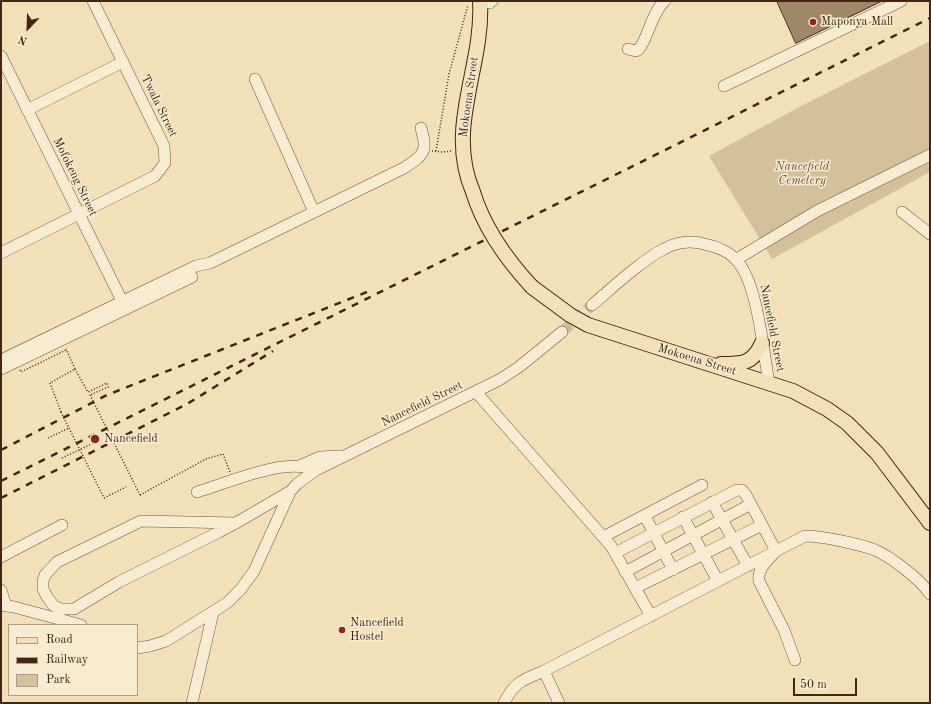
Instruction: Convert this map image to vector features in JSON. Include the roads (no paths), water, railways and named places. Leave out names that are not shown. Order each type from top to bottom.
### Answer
[{"type":"main road","name":"Mokoena Street","points":[[484,2],[464,120],[462,142],[473,192],[481,213],[501,250],[515,269],[532,287],[570,315],[588,325],[770,383],[808,398],[847,423],[877,453],[930,523]]},
{"type":"main road","points":[[707,363],[728,364],[747,362],[754,358],[762,343]]},
{"type":"street","name":"Twala Street","points":[[78,213],[155,176],[165,163],[164,146],[93,1]]},
{"type":"street","points":[[628,49],[636,51],[641,47],[655,12],[665,1]]},
{"type":"street","points":[[724,86],[901,1]]},
{"type":"street","name":"Mofokeng Street","points":[[1,56],[124,305]]},
{"type":"street","points":[[28,110],[123,62]]},
{"type":"street","points":[[256,79],[314,212]]},
{"type":"street","points":[[1,369],[62,340],[196,266],[210,263],[404,168],[420,156],[425,146],[421,128]]},
{"type":"street","points":[[736,259],[817,211],[930,155]]},
{"type":"street","points":[[902,212],[930,234]]},
{"type":"street","points":[[1,253],[78,213]]},
{"type":"street","name":"Nancefield Street","points":[[592,305],[655,254],[675,244],[700,242],[725,252],[736,259],[749,280],[770,383]]},
{"type":"street","points":[[1,360],[124,305]]},
{"type":"street","name":"Nancefield Street","points":[[290,492],[297,484],[316,470],[476,392],[519,367],[562,332]]},
{"type":"street","points":[[476,392],[603,537],[615,553],[651,616]]},
{"type":"street","points":[[197,492],[258,473],[299,466],[320,458],[345,456]]},
{"type":"street","points":[[299,466],[316,470]]},
{"type":"street","points":[[603,537],[702,485]]},
{"type":"street","points":[[615,553],[739,489],[746,495],[776,551]]},
{"type":"street","points":[[236,523],[142,521],[57,562],[45,575],[43,588],[47,597],[54,606],[61,609],[74,609],[119,582],[236,523],[290,492]]},
{"type":"street","points":[[138,648],[166,641],[227,604],[241,589],[254,571],[290,492]]},
{"type":"street","points":[[712,502],[748,566]]},
{"type":"street","points":[[625,572],[751,504]]},
{"type":"street","points":[[645,516],[674,570]]},
{"type":"street","points":[[683,517],[692,536],[718,581]]},
{"type":"street","points":[[635,588],[674,570],[762,524]]},
{"type":"street","points":[[1,557],[62,525]]},
{"type":"street","points":[[504,703],[515,684],[544,671],[805,536],[818,536],[873,550],[885,555],[916,579],[930,594]]},
{"type":"street","points":[[776,551],[762,567],[758,577],[784,630],[795,660]]},
{"type":"street","points":[[1,590],[4,606],[77,624]]},
{"type":"street","points":[[192,703],[213,613]]},
{"type":"street","points":[[544,671],[559,703]]},
{"type":"tunnel","points":[[562,332],[592,305]]},
{"type":"railway","points":[[1,481],[930,18]]},
{"type":"railway","points":[[1,450],[107,395],[372,290]]},
{"type":"railway","points":[[1,498],[187,404],[273,351]]},
{"type":"place","name":"Maponya Mall","points":[[813,22]]},
{"type":"place","name":"Nancefield","points":[[95,439]]},
{"type":"place","name":"Nancefield Hostel","points":[[342,630]]},
{"type":"park label","name":"Nancefield Cemetery","points":[[802,174]]}]
